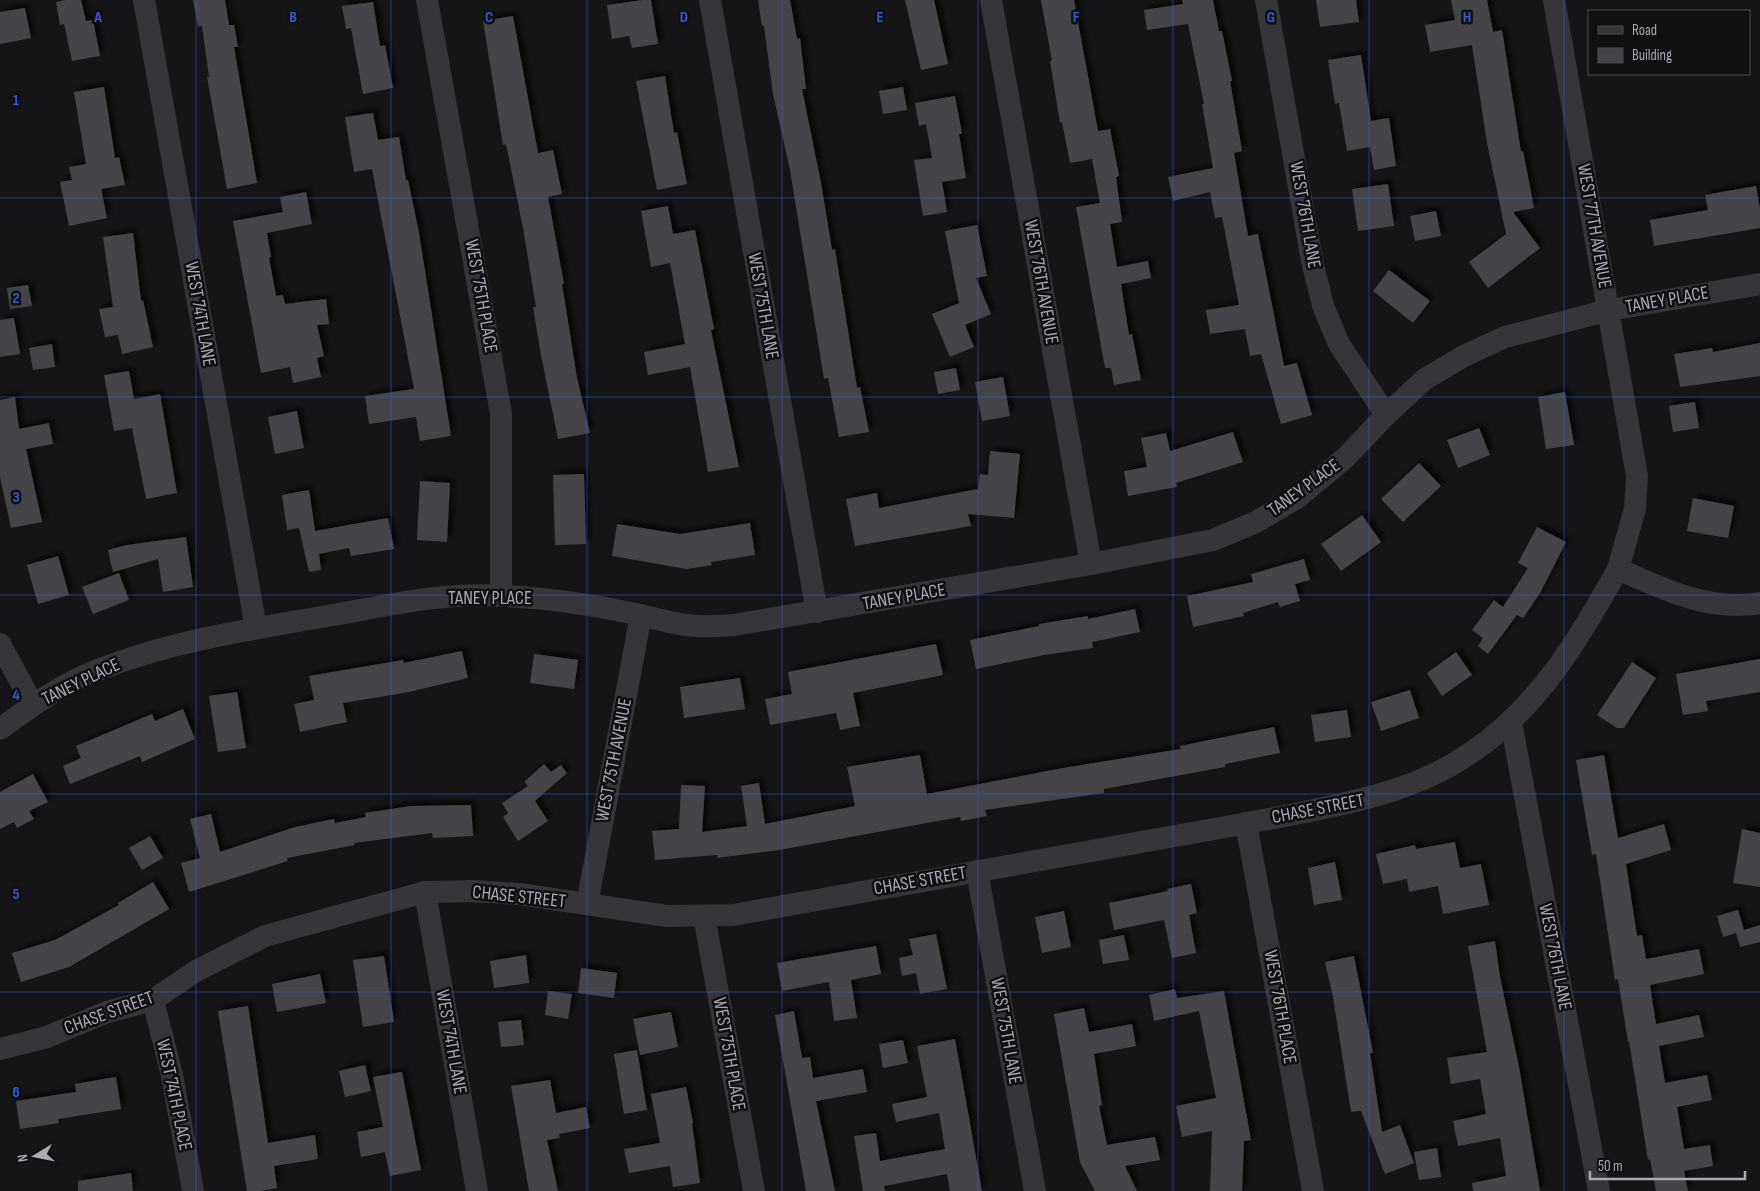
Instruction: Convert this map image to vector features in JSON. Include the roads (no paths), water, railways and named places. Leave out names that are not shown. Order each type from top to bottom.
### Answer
[{"type":"street","name":"WEST 74TH LANE","points":[[144,0],[256,628]]},
{"type":"street","name":"WEST 75TH PLACE","points":[[427,0],[501,414],[501,596]]},
{"type":"street","name":"WEST 75TH LANE","points":[[710,0],[817,612]]},
{"type":"street","name":"WEST 76TH AVENUE","points":[[991,0],[1091,564]]},
{"type":"street","name":"WEST 76TH LANE","points":[[1266,0],[1312,261],[1323,306],[1339,344],[1386,415]]},
{"type":"street","name":"WEST 77TH AVENUE","points":[[1554,0],[1637,476],[1636,509],[1618,569]]},
{"type":"street","name":"TANEY PLACE","points":[[0,729],[33,705],[96,670],[138,656],[184,643],[256,628],[419,600],[464,595],[548,599],[641,615],[669,623],[695,626],[734,625],[1091,564],[1213,540],[1256,522],[1297,498],[1345,458],[1386,415],[1426,379],[1464,356],[1505,337],[1609,310],[1760,284]]},
{"type":"street","points":[[1618,569],[1673,594],[1714,603],[1760,603]]},
{"type":"street","name":"CHASE STREET","points":[[0,1050],[47,1037],[107,1012],[153,1000],[196,971],[265,936],[425,892],[474,891],[519,894],[667,916],[733,915],[1246,824],[1375,797],[1422,780],[1468,755],[1511,722],[1556,672],[1586,627],[1618,569]]},
{"type":"street","name":"WEST 75TH AVENUE","points":[[587,904],[641,615]]},
{"type":"street","points":[[0,644],[33,705]]},
{"type":"street","name":"WEST 76TH LANE","points":[[1511,722],[1599,1191]]},
{"type":"street","name":"WEST 76TH PLACE","points":[[1246,824],[1313,1191]]},
{"type":"street","name":"WEST 75TH LANE","points":[[977,871],[1035,1191]]},
{"type":"street","name":"WEST 74TH LANE","points":[[425,892],[477,1191]]},
{"type":"street","name":"WEST 75TH PLACE","points":[[704,916],[754,1191]]},
{"type":"street","name":"WEST 74TH PLACE","points":[[153,1000],[172,1075],[193,1191]]}]
